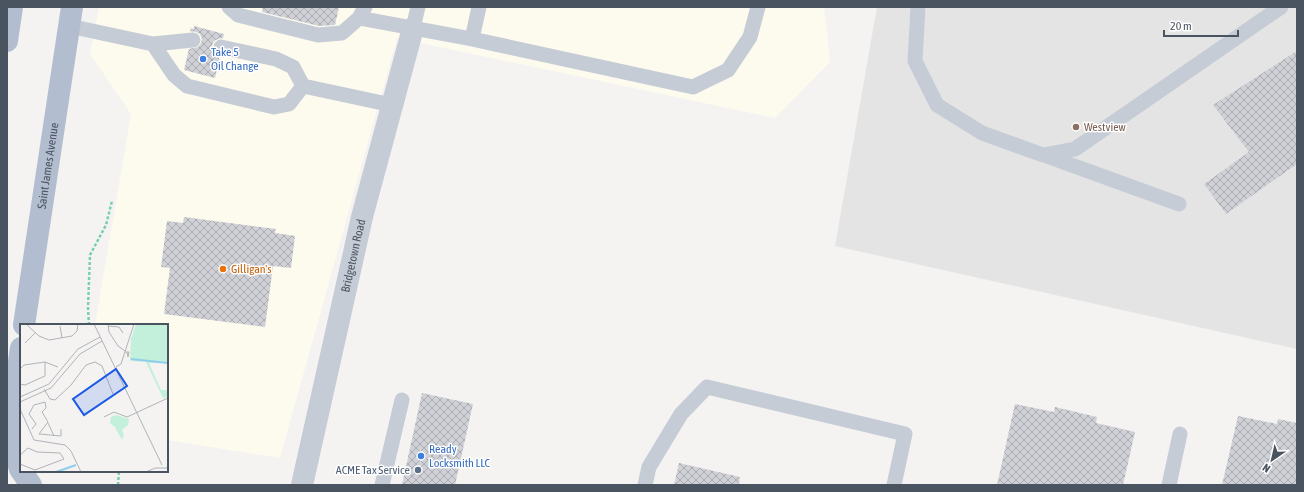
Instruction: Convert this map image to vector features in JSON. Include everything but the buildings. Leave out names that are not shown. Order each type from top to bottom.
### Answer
[{"type":"main road","points":[[7,41],[12,7]]},
{"type":"main road","name":"Saint James Avenue","points":[[24,324],[71,17]]},
{"type":"main road","points":[[20,355],[8,437],[20,469]]},
{"type":"main road","points":[[22,472],[31,485]]},
{"type":"street","name":"Bridgetown Road","points":[[302,485],[362,217],[413,28]]},
{"type":"lane","points":[[229,7],[238,15],[318,35],[342,33],[362,12],[413,28],[693,86],[728,70],[750,37],[758,7]]},
{"type":"lane","points":[[413,28],[418,7]]},
{"type":"lane","points":[[472,39],[479,7]]},
{"type":"lane","points":[[918,7],[915,61],[937,104],[982,133],[1179,204]]},
{"type":"lane","points":[[1043,155],[1075,149],[1281,7]]},
{"type":"lane","points":[[71,17],[153,44],[193,40]]},
{"type":"lane","points":[[153,44],[174,75],[188,86],[274,107],[289,104],[303,86]]},
{"type":"lane","points":[[221,47],[276,59],[293,67],[303,86]]},
{"type":"lane","points":[[303,86],[392,105]]},
{"type":"lane","points":[[645,485],[649,467],[680,414],[707,387],[905,434],[894,485]]},
{"type":"lane","points":[[382,485],[402,400]]},
{"type":"lane","points":[[1169,485],[1180,434]]},
{"type":"path","points":[[89,324],[90,255],[106,225],[112,201]]},
{"type":"path","points":[[118,485],[119,472]]},
{"type":"shaded area","points":[[99,7],[824,7],[830,62],[775,118],[397,38],[280,458],[168,440],[168,324],[95,324],[131,114],[90,54]]},
{"type":"shaded area","name":"Westview","points":[[877,7],[1297,7],[1297,349],[835,246]]},
{"type":"place","name":"Take 5 Oil Change","points":[[203,59]]},
{"type":"place","name":"Westview","points":[[1076,127]]},
{"type":"place","name":"Gilligan's","points":[[223,269]]},
{"type":"place","name":"Ready Locksmith LLC","points":[[421,456]]},
{"type":"place","name":"ACME Tax Service","points":[[418,470]]}]
